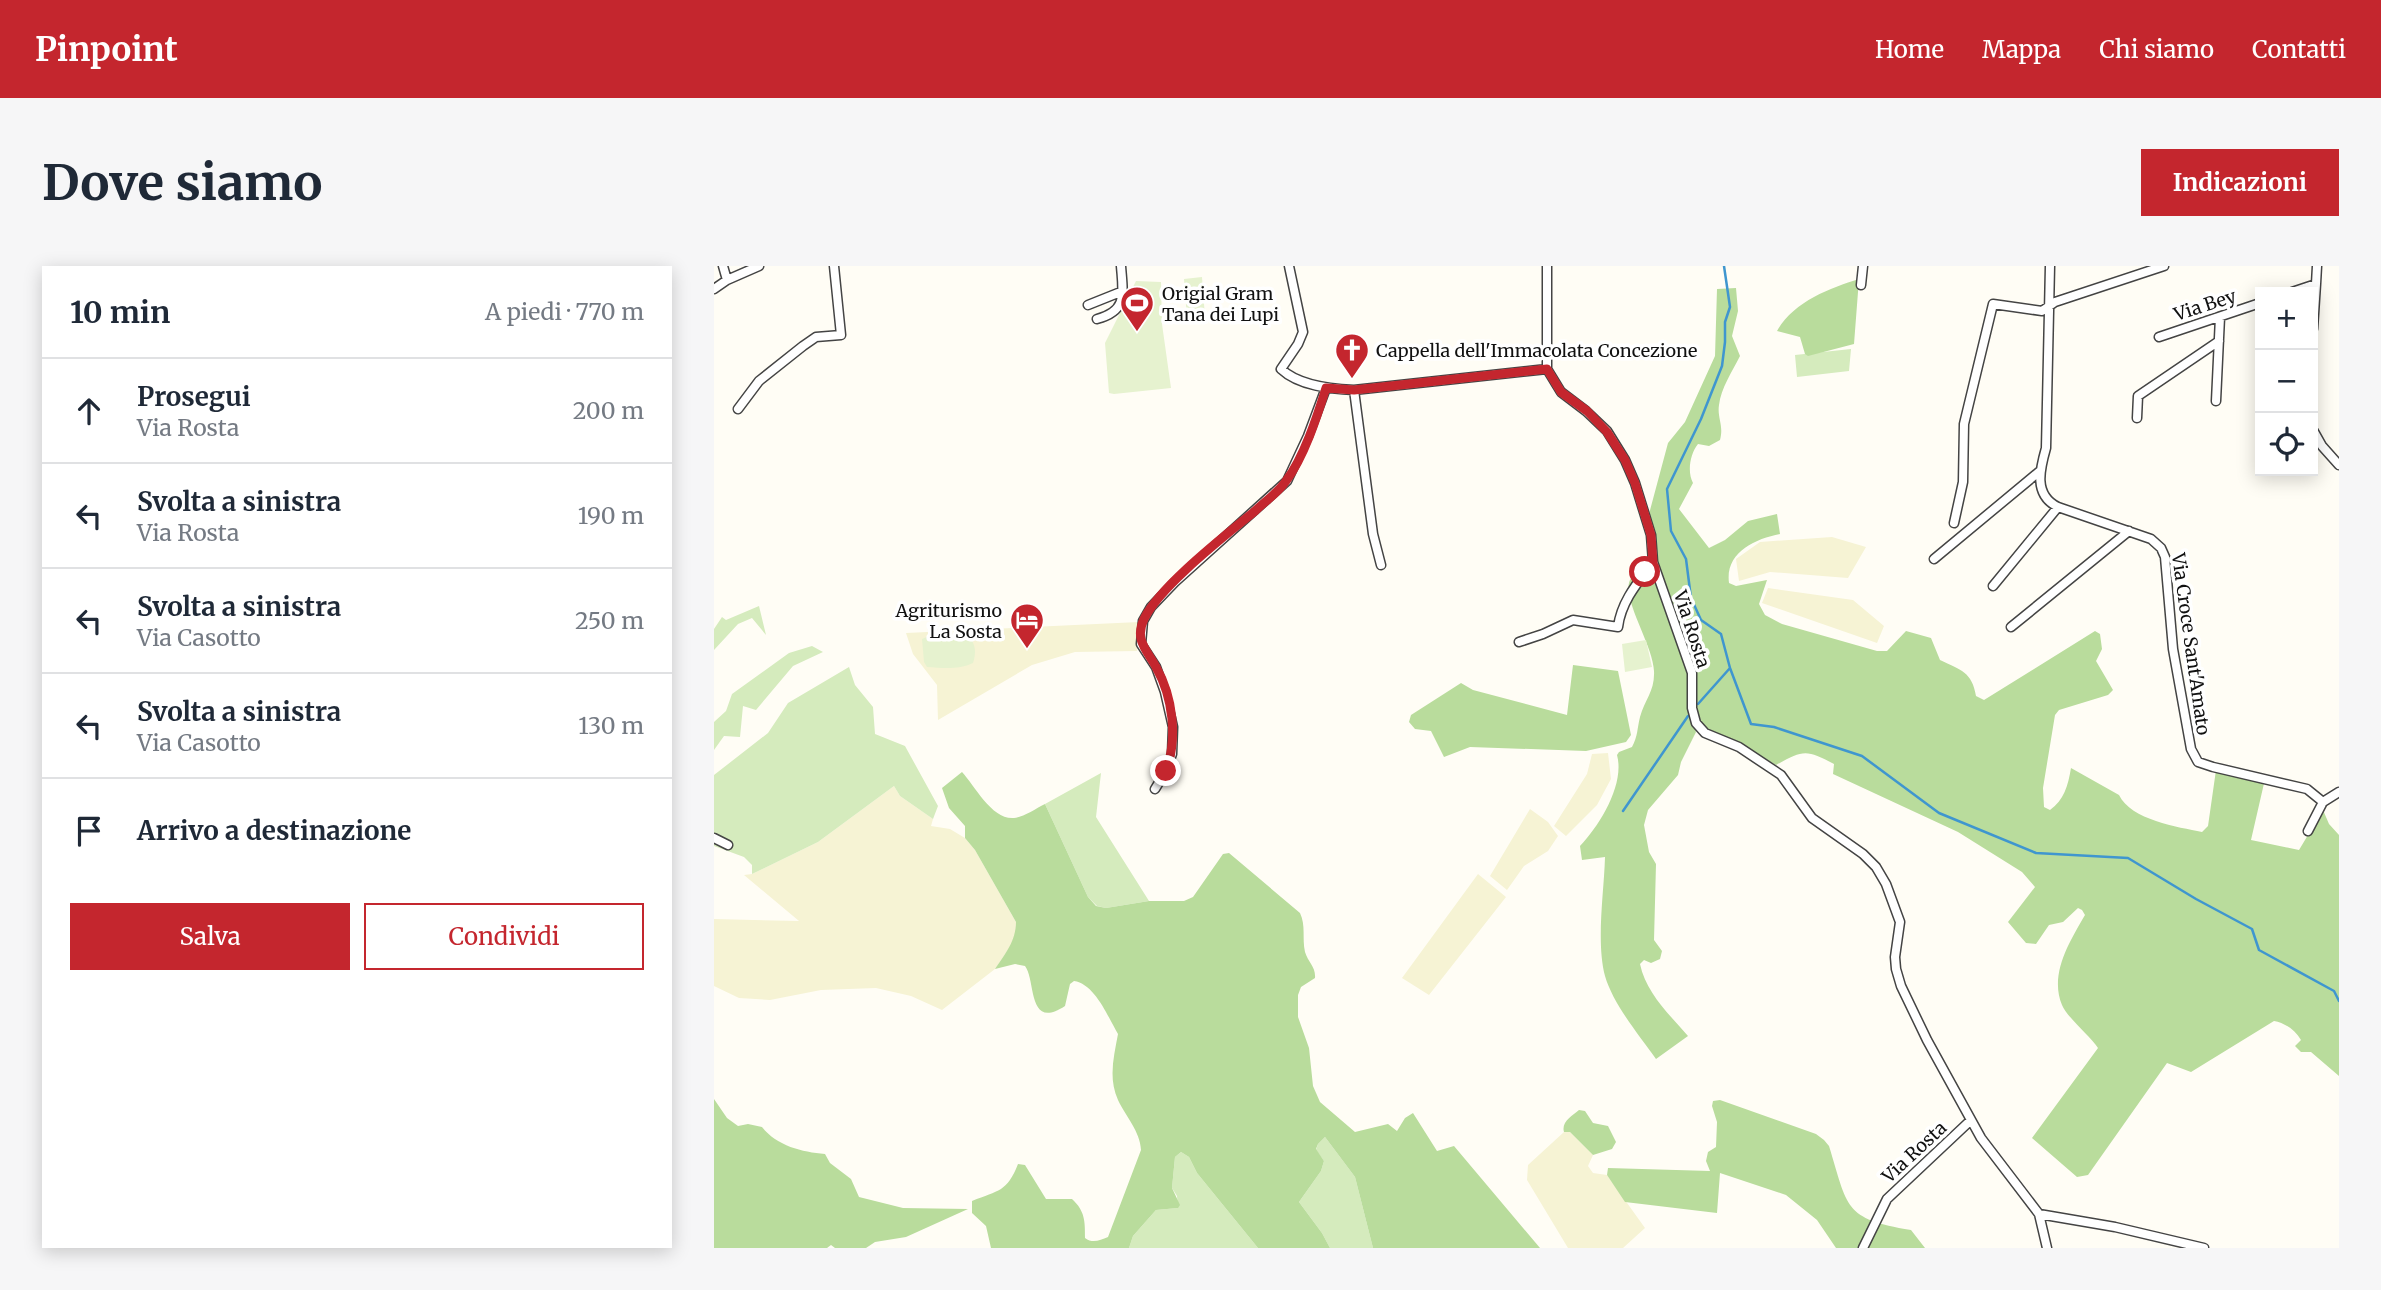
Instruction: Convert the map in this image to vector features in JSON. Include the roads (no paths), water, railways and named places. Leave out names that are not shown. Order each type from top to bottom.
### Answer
[{"type":"street","points":[[723,266],[727,280]]},
{"type":"street","points":[[714,289],[759,266]]},
{"type":"street","points":[[738,409],[760,381],[803,346],[816,337],[841,335],[834,266]]},
{"type":"street","points":[[1097,318],[1114,313],[1121,302],[1121,266]]},
{"type":"street","points":[[1289,266],[1303,332],[1281,369],[1297,379],[1326,388],[1354,390],[1547,369],[1547,266]]},
{"type":"street","points":[[1861,285],[1863,266]]},
{"type":"street","points":[[1993,586],[2058,507],[2052,504],[2042,491],[2040,471],[2046,448],[2050,266]]},
{"type":"street","points":[[1955,523],[1963,482],[1964,424],[1993,304],[2042,311],[2049,306],[2164,266]]},
{"type":"street","points":[[2316,287],[2318,266]]},
{"type":"street","points":[[2307,287],[2316,284]]},
{"type":"street","points":[[1088,304],[1122,291]]},
{"type":"street","name":"Via Bey","points":[[2159,337],[2255,305]]},
{"type":"street","points":[[2216,401],[2220,317]]},
{"type":"street","points":[[2137,418],[2138,396],[2219,341]]},
{"type":"street","name":"Via Rosta","points":[[1547,369],[1561,392],[1587,411],[1607,432],[1625,460],[1635,483],[1651,535],[1653,562],[1692,673],[1692,708],[1696,723],[1705,733],[1739,747],[1781,775],[1812,818],[1863,854],[1876,867],[1886,884],[1900,922],[1895,957],[1901,986],[1971,1120],[2039,1214],[2047,1248]]},
{"type":"street","points":[[1155,789],[1172,754],[1173,727],[1156,667],[1141,644],[1143,621],[1151,607],[1175,582],[1287,481],[1326,388]]},
{"type":"street","points":[[1354,390],[1373,534],[1381,565]]},
{"type":"street","points":[[2318,439],[2339,464]]},
{"type":"street","points":[[1934,559],[2040,471]]},
{"type":"street","name":"Via Croce Sant'Amato","points":[[2058,507],[2157,542],[2165,557],[2173,649],[2191,749],[2198,762],[2307,789],[2323,802]]},
{"type":"street","points":[[2011,627],[2129,531]]},
{"type":"street","points":[[1519,642],[1573,620],[1618,627],[1623,605],[1653,562]]},
{"type":"street","points":[[2308,831],[2323,802],[2339,792]]},
{"type":"street","points":[[714,838],[728,845]]},
{"type":"street","name":"Via Rosta","points":[[1863,1248],[1887,1199],[1971,1120]]},
{"type":"street","points":[[2039,1214],[2115,1227],[2204,1248]]},
{"type":"waterway","points":[[1698,704],[1730,668],[1721,634],[1701,620],[1691,598],[1686,559],[1671,531],[1667,489],[1701,419],[1722,366],[1725,322],[1730,307],[1724,266]]},
{"type":"waterway","points":[[1730,668],[1751,724],[1774,727],[1862,756],[1939,813],[2036,853],[2128,858],[2252,929],[2259,950],[2334,991],[2339,1001]]},
{"type":"waterway","points":[[1623,811],[1688,716]]},
{"type":"place","name":"Origial Gram Tana dei Lupi","points":[[1137,333]]},
{"type":"place","name":"Cappella dell'Immacolata Concezione","points":[[1352,380]]},
{"type":"place","name":"Agriturismo La Sosta","points":[[1027,650]]}]
